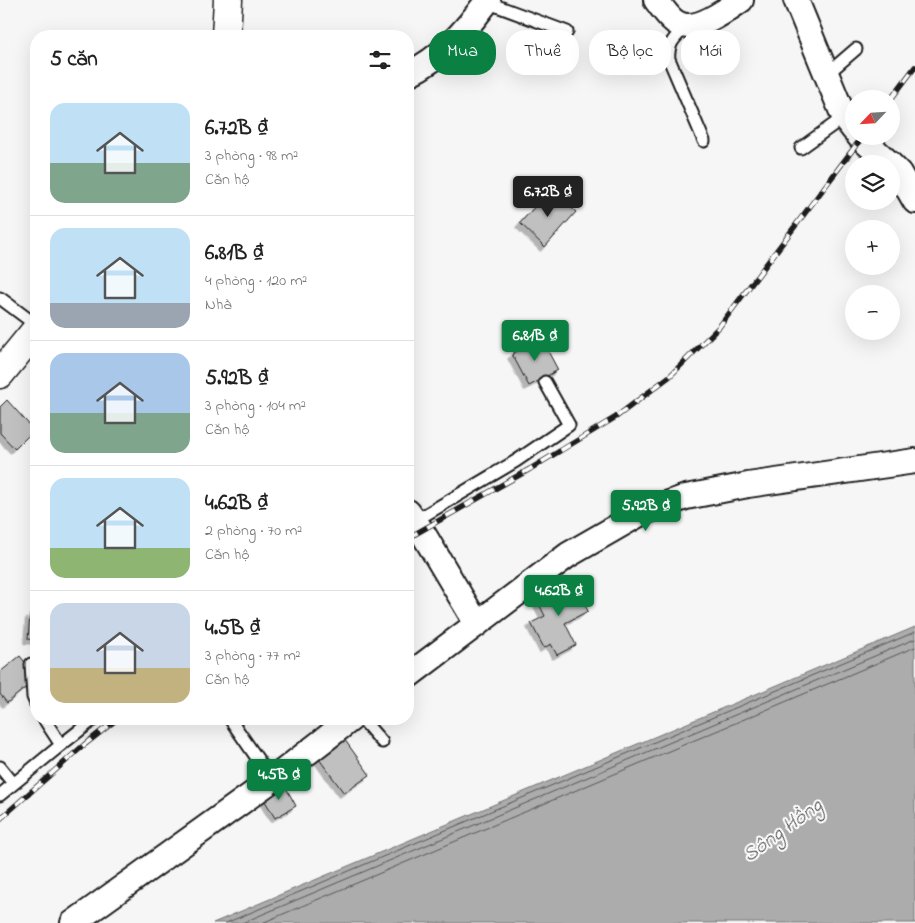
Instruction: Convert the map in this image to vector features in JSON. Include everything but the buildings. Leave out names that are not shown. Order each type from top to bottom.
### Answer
[{"type":"main road","points":[[226,30],[228,0]]},
{"type":"main road","points":[[0,374],[30,337]]},
{"type":"street","points":[[656,0],[677,23],[686,26],[694,26],[716,17],[741,0]]},
{"type":"street","points":[[796,0],[845,115]]},
{"type":"street","points":[[414,70],[448,48],[460,36],[487,1]]},
{"type":"street","points":[[869,145],[881,155]]},
{"type":"street","points":[[900,175],[914,198]]},
{"type":"street","points":[[414,671],[568,556],[641,513],[686,497],[748,485],[915,461]]},
{"type":"street","points":[[414,526],[477,624]]},
{"type":"street","points":[[73,923],[272,780],[343,725]]},
{"type":"lane","points":[[487,1],[561,30]]},
{"type":"lane","points":[[686,26],[672,42],[668,50],[669,59],[704,141]]},
{"type":"lane","points":[[826,74],[856,49]]},
{"type":"lane","points":[[801,148],[845,126]]},
{"type":"lane","points":[[0,298],[30,320]]},
{"type":"lane","points":[[414,518],[516,460],[569,425],[545,382]]},
{"type":"lane","points":[[48,725],[61,745]]},
{"type":"lane","points":[[0,795],[86,725]]},
{"type":"lane","points":[[234,725],[272,780]]},
{"type":"lane","points":[[367,725],[382,742]]},
{"type":"lane","points":[[0,767],[13,783]]},
{"type":"water","name":"Sông Hồng","points":[[915,627],[915,923],[213,923]]},
{"type":"railway","points":[[898,90],[915,67]]},
{"type":"railway","points":[[414,535],[530,469],[616,417],[670,376],[719,327],[856,145]]},
{"type":"railway","points":[[0,819],[109,725]]}]
